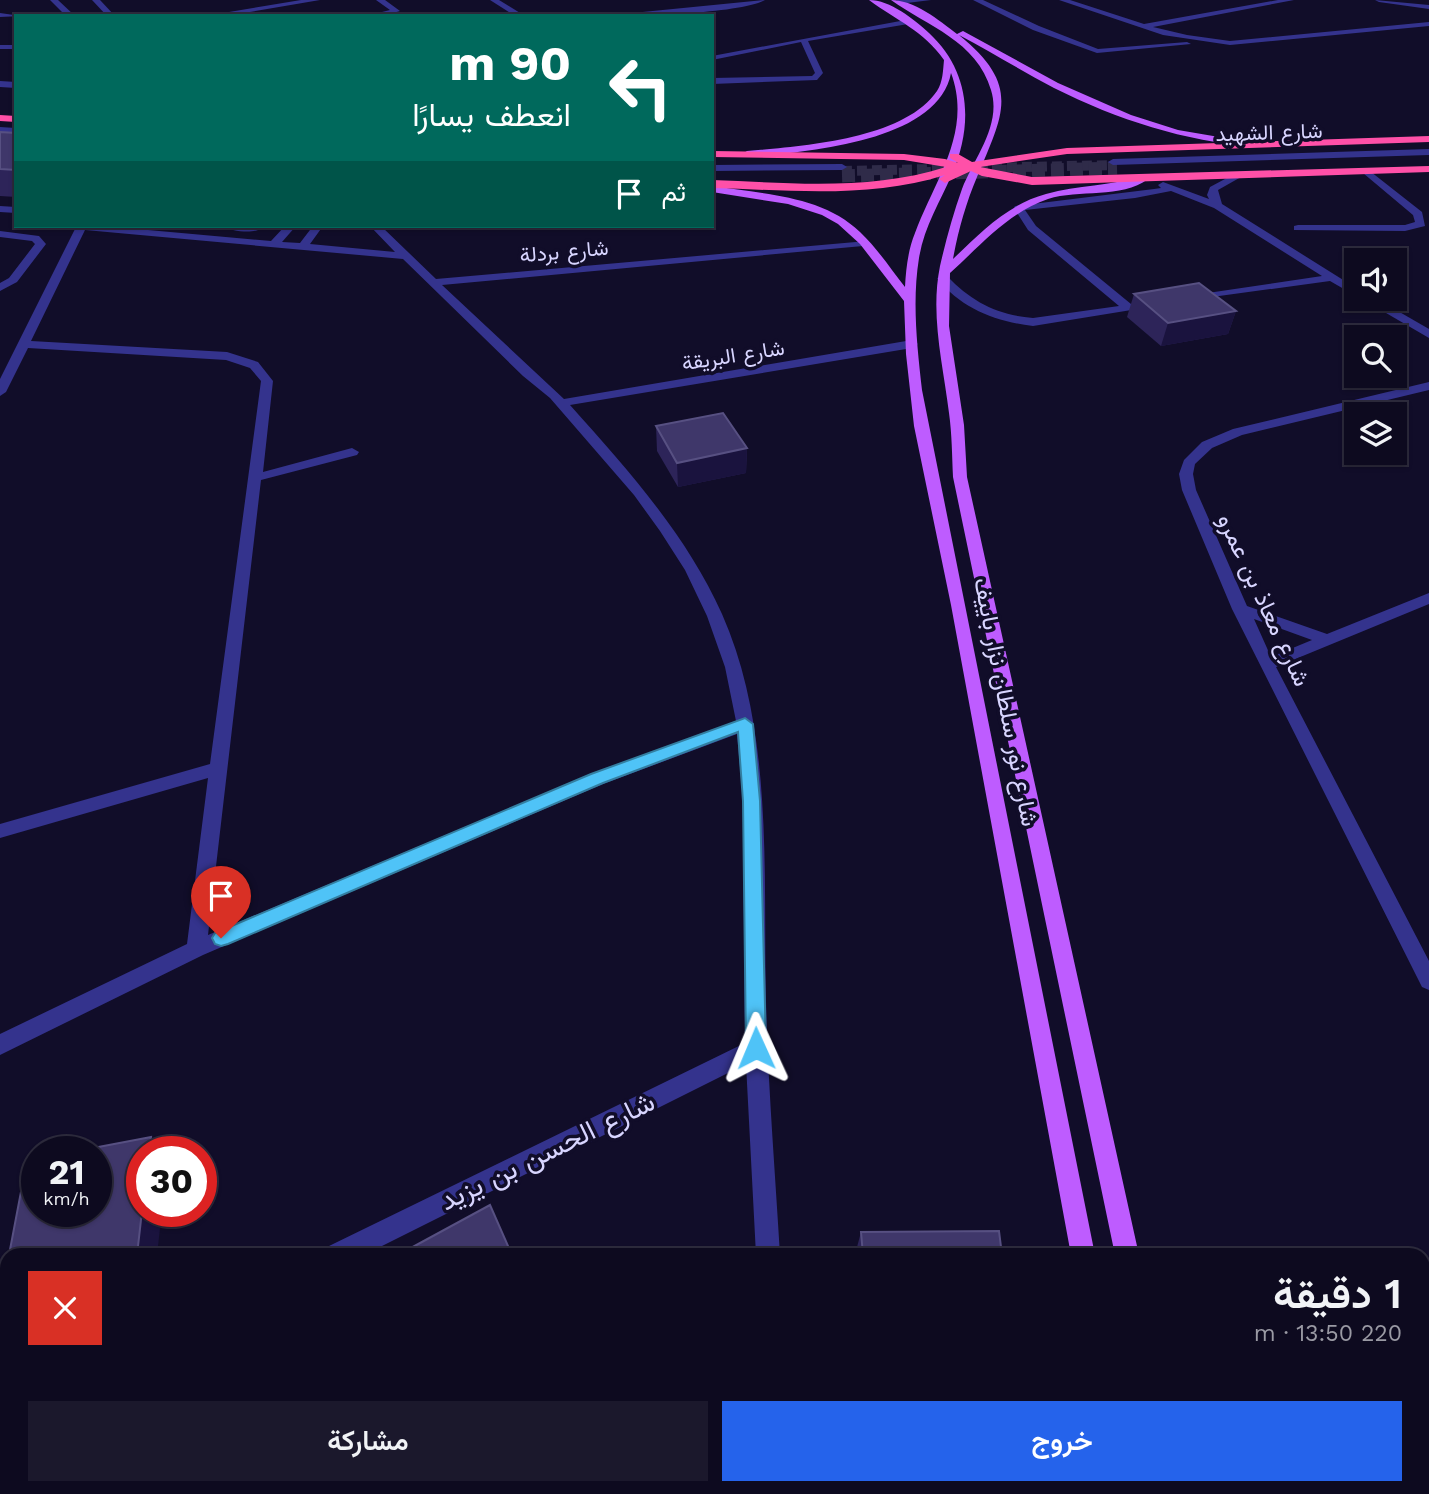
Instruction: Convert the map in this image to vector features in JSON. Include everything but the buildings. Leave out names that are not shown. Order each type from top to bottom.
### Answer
[{"type":"highway","points":[[714,186],[853,185],[898,181],[962,166],[1066,151],[1429,139]]},
{"type":"highway","name":"شارع الشهيد","points":[[1429,146],[1113,163],[1429,156]]},
{"type":"highway","points":[[714,154],[904,157],[962,166],[999,177],[1032,181],[1429,169]]},
{"type":"highway","points":[[962,166],[970,182]]},
{"type":"highway","points":[[714,169],[842,169]]},
{"type":"main road","points":[[873,0],[911,21],[928,34],[948,60],[960,84],[964,109],[962,166]]},
{"type":"main road","points":[[897,1],[1064,90],[1138,122],[1201,139],[1255,144]]},
{"type":"main road","points":[[941,24],[980,61],[994,84],[999,108],[997,121],[962,166]]},
{"type":"main road","points":[[737,154],[816,146],[857,138],[895,125],[932,103],[945,82],[948,60]]},
{"type":"main road","name":"شارع نور سلطان نزار باييف","points":[[962,166],[916,245],[911,302],[918,413],[965,639],[988,773],[1082,1248]]},
{"type":"main road","points":[[944,275],[1019,208],[1047,196],[1121,186],[1143,179]]},
{"type":"main road","name":"شارع نور سلطان نزار باييف","points":[[970,182],[944,275],[943,336],[956,413],[960,478],[1125,1248]]},
{"type":"main road","points":[[714,186],[809,208],[844,225],[863,243],[911,302]]},
{"type":"street","points":[[54,0],[69,14]]},
{"type":"street","points":[[96,0],[109,14]]},
{"type":"street","points":[[222,14],[316,0]]},
{"type":"street","points":[[380,0],[400,13]]},
{"type":"street","points":[[494,0],[518,14]]},
{"type":"street","points":[[629,14],[746,4],[761,0]]},
{"type":"street","points":[[897,1],[926,0]]},
{"type":"street","points":[[977,0],[1036,28],[1097,51],[1114,52],[1205,42]]},
{"type":"street","points":[[1063,0],[1179,38],[1205,42],[1230,43],[1429,24]]},
{"type":"street","points":[[1145,26],[1290,0]]},
{"type":"street","points":[[1378,0],[1429,8]]},
{"type":"street","points":[[281,5],[290,14]]},
{"type":"street","points":[[714,58],[911,21]]},
{"type":"street","points":[[714,82],[814,78],[818,73],[815,58],[803,39]]},
{"type":"street","points":[[1298,228],[1405,228],[1421,224],[1418,214],[1366,171]]},
{"type":"street","points":[[1218,206],[1212,195],[1213,188],[1238,175]]},
{"type":"street","points":[[1143,179],[1218,206],[1344,286]]},
{"type":"street","points":[[1129,308],[1032,228],[1019,208],[1151,193],[1173,188]]},
{"type":"street","points":[[0,392],[80,228]]},
{"type":"street","points":[[92,228],[408,256]]},
{"type":"street","points":[[244,241],[257,228]]},
{"type":"street","points":[[274,244],[289,228]]},
{"type":"street","points":[[303,247],[317,228]]},
{"type":"street","points":[[377,228],[561,403],[639,492],[693,570],[715,616],[733,667],[745,724],[752,801],[756,1048],[768,1248]]},
{"type":"street","points":[[0,244],[5,235],[35,238],[41,244],[13,280],[0,288]]},
{"type":"street","name":"شارع بردلة","points":[[435,282],[863,243]]},
{"type":"street","points":[[944,275],[972,305],[991,314],[1019,321],[1033,322],[1169,302]]},
{"type":"street","points":[[1183,300],[1331,278]]},
{"type":"street","points":[[1389,311],[1429,334]]},
{"type":"street","points":[[24,344],[211,354],[254,365],[267,381],[196,949]]},
{"type":"street","name":"شارع البريقة","points":[[561,403],[912,344]]},
{"type":"street","name":"شارع معاذ بن عمرو","points":[[1429,386],[1238,432],[1207,445],[1195,455],[1186,474],[1189,490],[1240,609],[1429,981]]},
{"type":"street","points":[[255,478],[352,452]]},
{"type":"street","points":[[1267,665],[1429,598]]},
{"type":"street","points":[[1240,609],[1327,640]]},
{"type":"street","points":[[0,1045],[196,949],[597,779],[745,724]]},
{"type":"street","points":[[0,831],[219,768]]},
{"type":"street","name":"شارع الحسن بن يزيد","points":[[352,1248],[756,1048]]},
{"type":"tunnel","points":[[842,171],[1115,165]]},
{"type":"tunnel","points":[[842,176],[1117,168]]},
{"type":"route","points":[[221,938],[597,779],[745,724],[752,801],[756,1048]]}]
